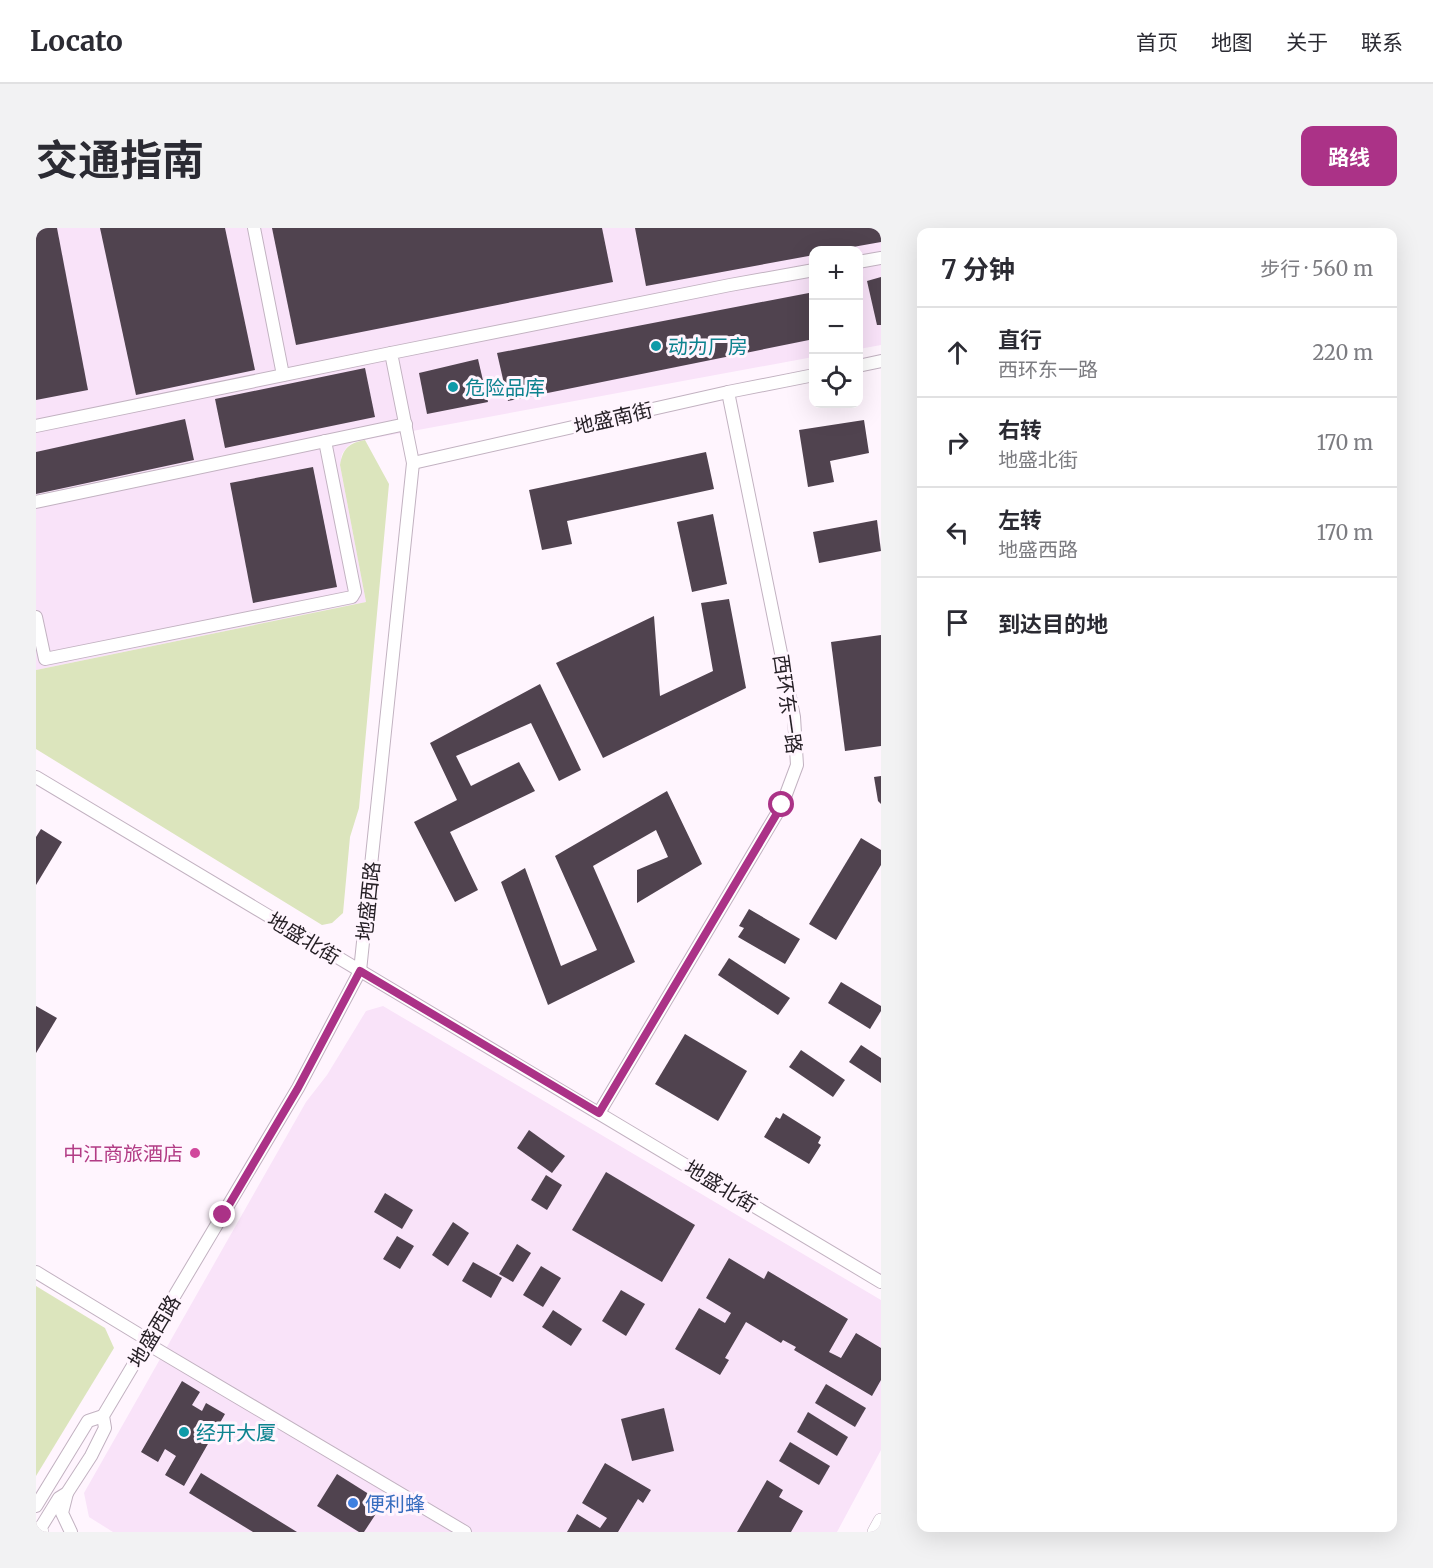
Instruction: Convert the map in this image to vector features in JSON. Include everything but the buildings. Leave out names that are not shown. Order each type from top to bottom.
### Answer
[{"type":"main road","points":[[875,1532],[881,1521]]},
{"type":"street","points":[[254,228],[283,375]]},
{"type":"street","points":[[863,261],[881,258]]},
{"type":"street","points":[[36,426],[809,271]]},
{"type":"street","name":"地盛西路","points":[[38,1531],[59,1498],[67,1493],[91,1456],[105,1428],[103,1416],[298,1088],[360,971],[413,463],[391,353]]},
{"type":"street","points":[[863,365],[881,362]]},
{"type":"street","name":"地盛南街","points":[[413,463],[809,376]]},
{"type":"street","name":"西环东一路","points":[[599,1113],[782,805],[797,765],[794,717],[728,392]]},
{"type":"street","points":[[36,502],[406,424]]},
{"type":"street","points":[[36,617],[45,659],[352,597],[355,592],[325,441]]},
{"type":"street","name":"地盛北街","points":[[36,777],[881,1282]]},
{"type":"street","points":[[36,1272],[147,1342],[465,1532]]},
{"type":"street","name":"地盛西路","points":[[36,1506],[87,1421],[103,1416]]},
{"type":"street","points":[[36,1497],[47,1488]]},
{"type":"street","points":[[67,1493],[62,1513],[71,1532]]},
{"type":"shaded area","points":[[36,228],[881,228],[881,345],[863,348],[863,246],[809,246],[809,358],[353,442],[342,454],[340,465],[366,602],[36,670]]},
{"type":"shaded area","points":[[383,1006],[881,1300],[881,1450],[837,1532],[113,1532],[89,1517],[84,1493],[306,1102],[327,1075],[366,1011]]},
{"type":"green space","points":[[365,440],[389,484],[359,808],[350,837],[343,913],[332,923],[322,925],[36,749],[36,670],[366,602],[340,465],[348,447]]},
{"type":"green space","points":[[36,1286],[105,1328],[114,1348],[36,1476]]},
{"type":"place","name":"动力厂房","points":[[656,346]]},
{"type":"place","name":"危险品库","points":[[453,387]]},
{"type":"place","name":"中江商旅酒店","points":[[195,1153]]},
{"type":"place","name":"经开大厦","points":[[184,1432]]},
{"type":"place","name":"便利蜂","points":[[353,1503]]},
{"type":"route","points":[[223,1215],[298,1088],[360,971],[599,1113],[782,805]]}]
